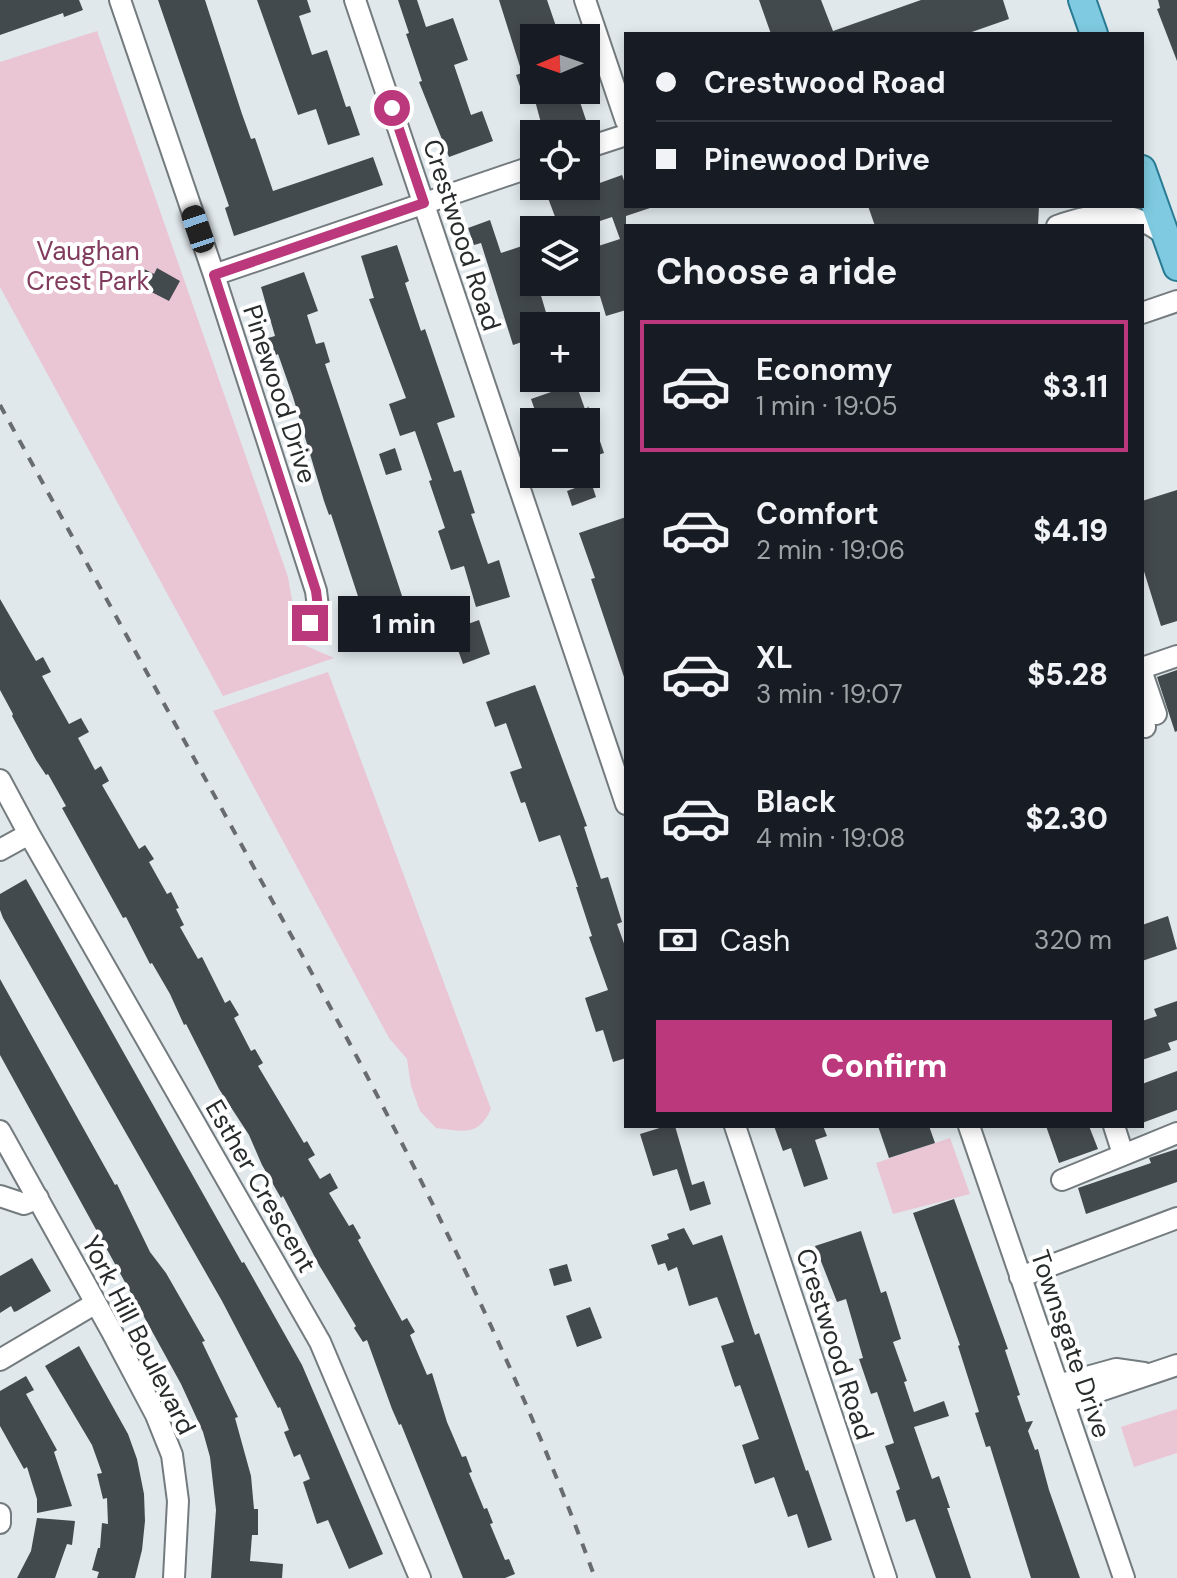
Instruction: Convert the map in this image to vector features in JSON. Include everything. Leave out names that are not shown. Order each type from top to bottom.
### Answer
[{"type":"main road","points":[[1082,0],[1093,32]]},
{"type":"main road","points":[[1144,175],[1177,267]]},
{"type":"street","name":"Pinewood Drive","points":[[120,0],[214,275],[316,591],[318,607],[310,623]]},
{"type":"street","name":"Crestwood Road","points":[[355,0],[624,798]]},
{"type":"street","points":[[585,0],[624,115]]},
{"type":"street","points":[[600,143],[624,136]]},
{"type":"street","points":[[214,275],[520,171]]},
{"type":"street","points":[[1062,224],[1094,210],[1138,219],[1153,225],[1166,236]]},
{"type":"street","points":[[1144,312],[1177,301]]},
{"type":"street","points":[[1144,669],[1177,656]]},
{"type":"street","points":[[1144,687],[1148,720]]},
{"type":"street","name":"Esther Crescent","points":[[0,780],[320,1342],[420,1578]]},
{"type":"street","points":[[0,850],[29,834]]},
{"type":"street","name":"Crestwood Road","points":[[736,1128],[886,1578]]},
{"type":"street","name":"Townsgate Drive","points":[[970,1128],[1124,1578]]},
{"type":"street","points":[[1115,1128],[1123,1154]]},
{"type":"street","name":"York Hill Boulevard","points":[[0,1131],[156,1415],[172,1455],[178,1501],[174,1578]]},
{"type":"street","points":[[1062,1180],[1177,1133]]},
{"type":"street","points":[[0,1196],[24,1204],[38,1198]]},
{"type":"street","points":[[1020,1277],[1177,1218]]},
{"type":"street","points":[[0,1360],[96,1303]]},
{"type":"street","points":[[1061,1394],[1177,1365]]},
{"type":"street","points":[[0,1514],[0,1523]]},
{"type":"green space","name":"Vaughan Crest Park","points":[[97,31],[288,577],[293,606],[288,624],[295,641],[334,658],[223,696],[0,287],[0,62]]},
{"type":"green space","points":[[328,672],[491,1109],[481,1124],[469,1130],[436,1128],[420,1111],[411,1086],[407,1059],[389,1038],[213,711]]},
{"type":"green space","points":[[950,1138],[970,1194],[893,1214],[876,1163]]},
{"type":"green space","points":[[1177,1409],[1177,1453],[1134,1467],[1121,1427]]},
{"type":"building","points":[[0,0],[79,0],[83,10],[64,17],[63,13],[0,35]]},
{"type":"building","points":[[158,0],[205,0],[242,114],[251,139],[255,138],[273,191],[373,157],[383,185],[234,236],[225,208],[229,206]]},
{"type":"building","points":[[257,0],[307,0],[311,12],[299,16],[312,55],[327,50],[346,107],[350,106],[360,135],[328,145],[316,109],[298,115]]},
{"type":"building","points":[[398,0],[417,0],[426,27],[453,18],[468,60],[454,65],[471,115],[482,111],[493,141],[449,157],[419,82],[422,81]]},
{"type":"building","points":[[499,0],[547,0],[555,24],[520,24],[520,67]]},
{"type":"building","points":[[759,0],[821,0],[833,31],[921,0],[1003,0],[1009,19],[972,32],[770,32]]},
{"type":"building","points":[[1158,0],[1177,0],[1177,61],[1157,9],[1160,8]]},
{"type":"building","points":[[536,104],[581,104],[586,120],[540,120]]},
{"type":"building","points":[[622,175],[624,208],[650,208],[626,216],[624,311],[606,316],[600,296],[600,245],[620,239],[612,217],[600,221],[600,216],[555,216],[549,200],[600,200],[600,183]]},
{"type":"building","points":[[869,208],[1039,208],[1038,224],[874,224]]},
{"type":"building","points":[[490,220],[501,253],[520,247],[520,296],[541,296],[546,312],[520,312],[520,343],[513,345],[481,243],[474,245],[468,228]]},
{"type":"building","points":[[397,245],[409,281],[405,283],[421,331],[425,329],[455,417],[437,423],[454,472],[461,470],[475,513],[471,514],[488,564],[499,560],[510,597],[476,607],[464,566],[451,570],[438,531],[445,528],[415,431],[400,436],[389,404],[406,398],[369,299],[374,298],[361,256]]},
{"type":"building","points":[[140,267],[154,274],[157,268],[180,281],[169,301],[132,282]]},
{"type":"building","points":[[304,272],[318,311],[307,315],[316,344],[324,342],[330,362],[325,364],[416,638],[385,648],[383,642],[374,645],[324,501],[293,397],[278,354],[274,356],[268,338],[275,336],[261,287]]},
{"type":"building","points":[[551,392],[579,392],[585,408],[534,408],[531,399]]},
{"type":"building","points":[[395,448],[402,470],[386,475],[379,454]]},
{"type":"building","points":[[593,488],[596,497],[572,506],[567,491]]},
{"type":"building","points":[[1177,490],[1177,621],[1161,626],[1144,571],[1144,500]]},
{"type":"building","points":[[624,518],[624,677],[591,579],[595,578],[579,533]]},
{"type":"building","points":[[0,599],[36,661],[43,657],[51,672],[42,676],[69,724],[81,718],[89,732],[78,738],[95,770],[101,766],[109,781],[102,785],[139,849],[145,845],[154,859],[149,862],[167,894],[171,892],[179,908],[176,909],[184,925],[180,927],[198,959],[202,957],[225,1003],[230,1000],[239,1015],[234,1018],[251,1051],[255,1049],[263,1063],[258,1066],[304,1143],[307,1141],[315,1155],[308,1159],[320,1179],[330,1173],[338,1188],[329,1193],[349,1226],[353,1224],[361,1238],[358,1240],[402,1321],[407,1318],[415,1332],[410,1335],[427,1375],[432,1373],[447,1422],[462,1457],[466,1456],[472,1472],[469,1473],[493,1523],[490,1524],[505,1560],[509,1559],[515,1574],[505,1578],[463,1578],[401,1424],[392,1409],[367,1340],[363,1342],[354,1328],[356,1326],[283,1196],[281,1198],[262,1165],[249,1135],[219,1089],[170,994],[150,964],[126,917],[123,918],[62,808],[66,806],[12,716],[0,690]]},
{"type":"building","points":[[479,620],[490,654],[463,664],[451,630]]},
{"type":"building","points":[[1177,670],[1177,731],[1175,732],[1157,677]]},
{"type":"building","points":[[535,685],[587,826],[584,827],[601,879],[608,877],[622,922],[617,924],[624,943],[624,1059],[613,1062],[603,1030],[596,1032],[585,998],[608,990],[589,937],[592,936],[560,835],[539,842],[510,772],[522,768],[506,723],[495,727],[486,702]]},
{"type":"building","points":[[26,879],[302,1365],[383,1554],[349,1569],[328,1520],[317,1524],[303,1482],[310,1479],[300,1454],[294,1457],[284,1432],[289,1430],[280,1407],[3,918],[0,894]]},
{"type":"building","points":[[1168,916],[1177,949],[1144,960],[1144,924]]},
{"type":"building","points":[[0,979],[117,1184],[150,1252],[166,1273],[205,1341],[202,1342],[238,1417],[235,1418],[251,1476],[254,1509],[258,1509],[258,1535],[252,1535],[250,1561],[283,1564],[282,1578],[211,1578],[216,1510],[210,1457],[203,1432],[181,1384],[0,1055]]},
{"type":"building","points":[[1177,1001],[1177,1040],[1168,1043],[1171,1050],[1144,1059],[1144,1020],[1157,1016],[1154,1009]]},
{"type":"building","points":[[1177,1071],[1177,1110],[1144,1122],[1144,1083]]},
{"type":"building","points":[[660,1128],[676,1128],[692,1185],[704,1181],[711,1204],[690,1211],[677,1169],[653,1176],[640,1134]]},
{"type":"building","points":[[775,1128],[824,1128],[827,1136],[815,1140],[828,1179],[804,1187],[791,1148],[783,1151]]},
{"type":"building","points":[[879,1128],[930,1128],[935,1143],[889,1158]]},
{"type":"building","points":[[1047,1128],[1090,1128],[1098,1149],[1059,1163]]},
{"type":"building","points":[[1177,1149],[1177,1182],[1086,1214],[1078,1188],[1151,1163],[1149,1158]]},
{"type":"building","points":[[954,1199],[1008,1349],[1005,1350],[1026,1422],[1033,1421],[1028,1431],[1035,1450],[1038,1449],[1080,1578],[1031,1578],[990,1446],[986,1447],[960,1345],[913,1213]]},
{"type":"building","points":[[684,1228],[693,1245],[722,1235],[755,1335],[759,1333],[832,1540],[808,1548],[797,1514],[788,1517],[774,1477],[755,1484],[742,1445],[759,1439],[740,1385],[735,1387],[721,1346],[734,1342],[717,1297],[689,1306],[677,1267],[668,1271],[665,1263],[658,1265],[651,1245],[669,1239],[667,1234]]},
{"type":"building","points":[[861,1231],[881,1293],[886,1291],[901,1339],[893,1342],[914,1412],[944,1401],[949,1416],[914,1427],[932,1479],[939,1476],[971,1578],[936,1578],[915,1519],[906,1522],[896,1491],[900,1489],[885,1446],[894,1443],[877,1392],[871,1394],[859,1359],[863,1358],[846,1299],[837,1302],[815,1246]]},
{"type":"building","points":[[32,1258],[51,1291],[17,1311],[14,1312],[11,1306],[0,1313],[0,1276]]},
{"type":"building","points":[[567,1264],[572,1281],[554,1286],[549,1269]]},
{"type":"building","points":[[590,1307],[602,1338],[577,1347],[566,1316]]},
{"type":"building","points":[[79,1346],[128,1434],[137,1459],[144,1494],[145,1521],[135,1578],[97,1578],[99,1572],[92,1570],[100,1548],[102,1523],[108,1524],[107,1498],[103,1499],[97,1474],[102,1473],[92,1445],[45,1366]]},
{"type":"building","points":[[26,1376],[34,1390],[26,1394],[57,1450],[54,1452],[72,1506],[37,1513],[37,1499],[27,1467],[24,1469],[0,1426],[0,1391]]},
{"type":"building","points":[[37,1518],[75,1521],[72,1545],[67,1544],[55,1578],[17,1578],[31,1551]]},
{"type":"railway","points":[[0,405],[397,1133],[522,1396],[595,1578]]},
{"type":"route","points":[[310,623],[318,607],[316,591],[214,275],[424,203],[392,108]]}]
